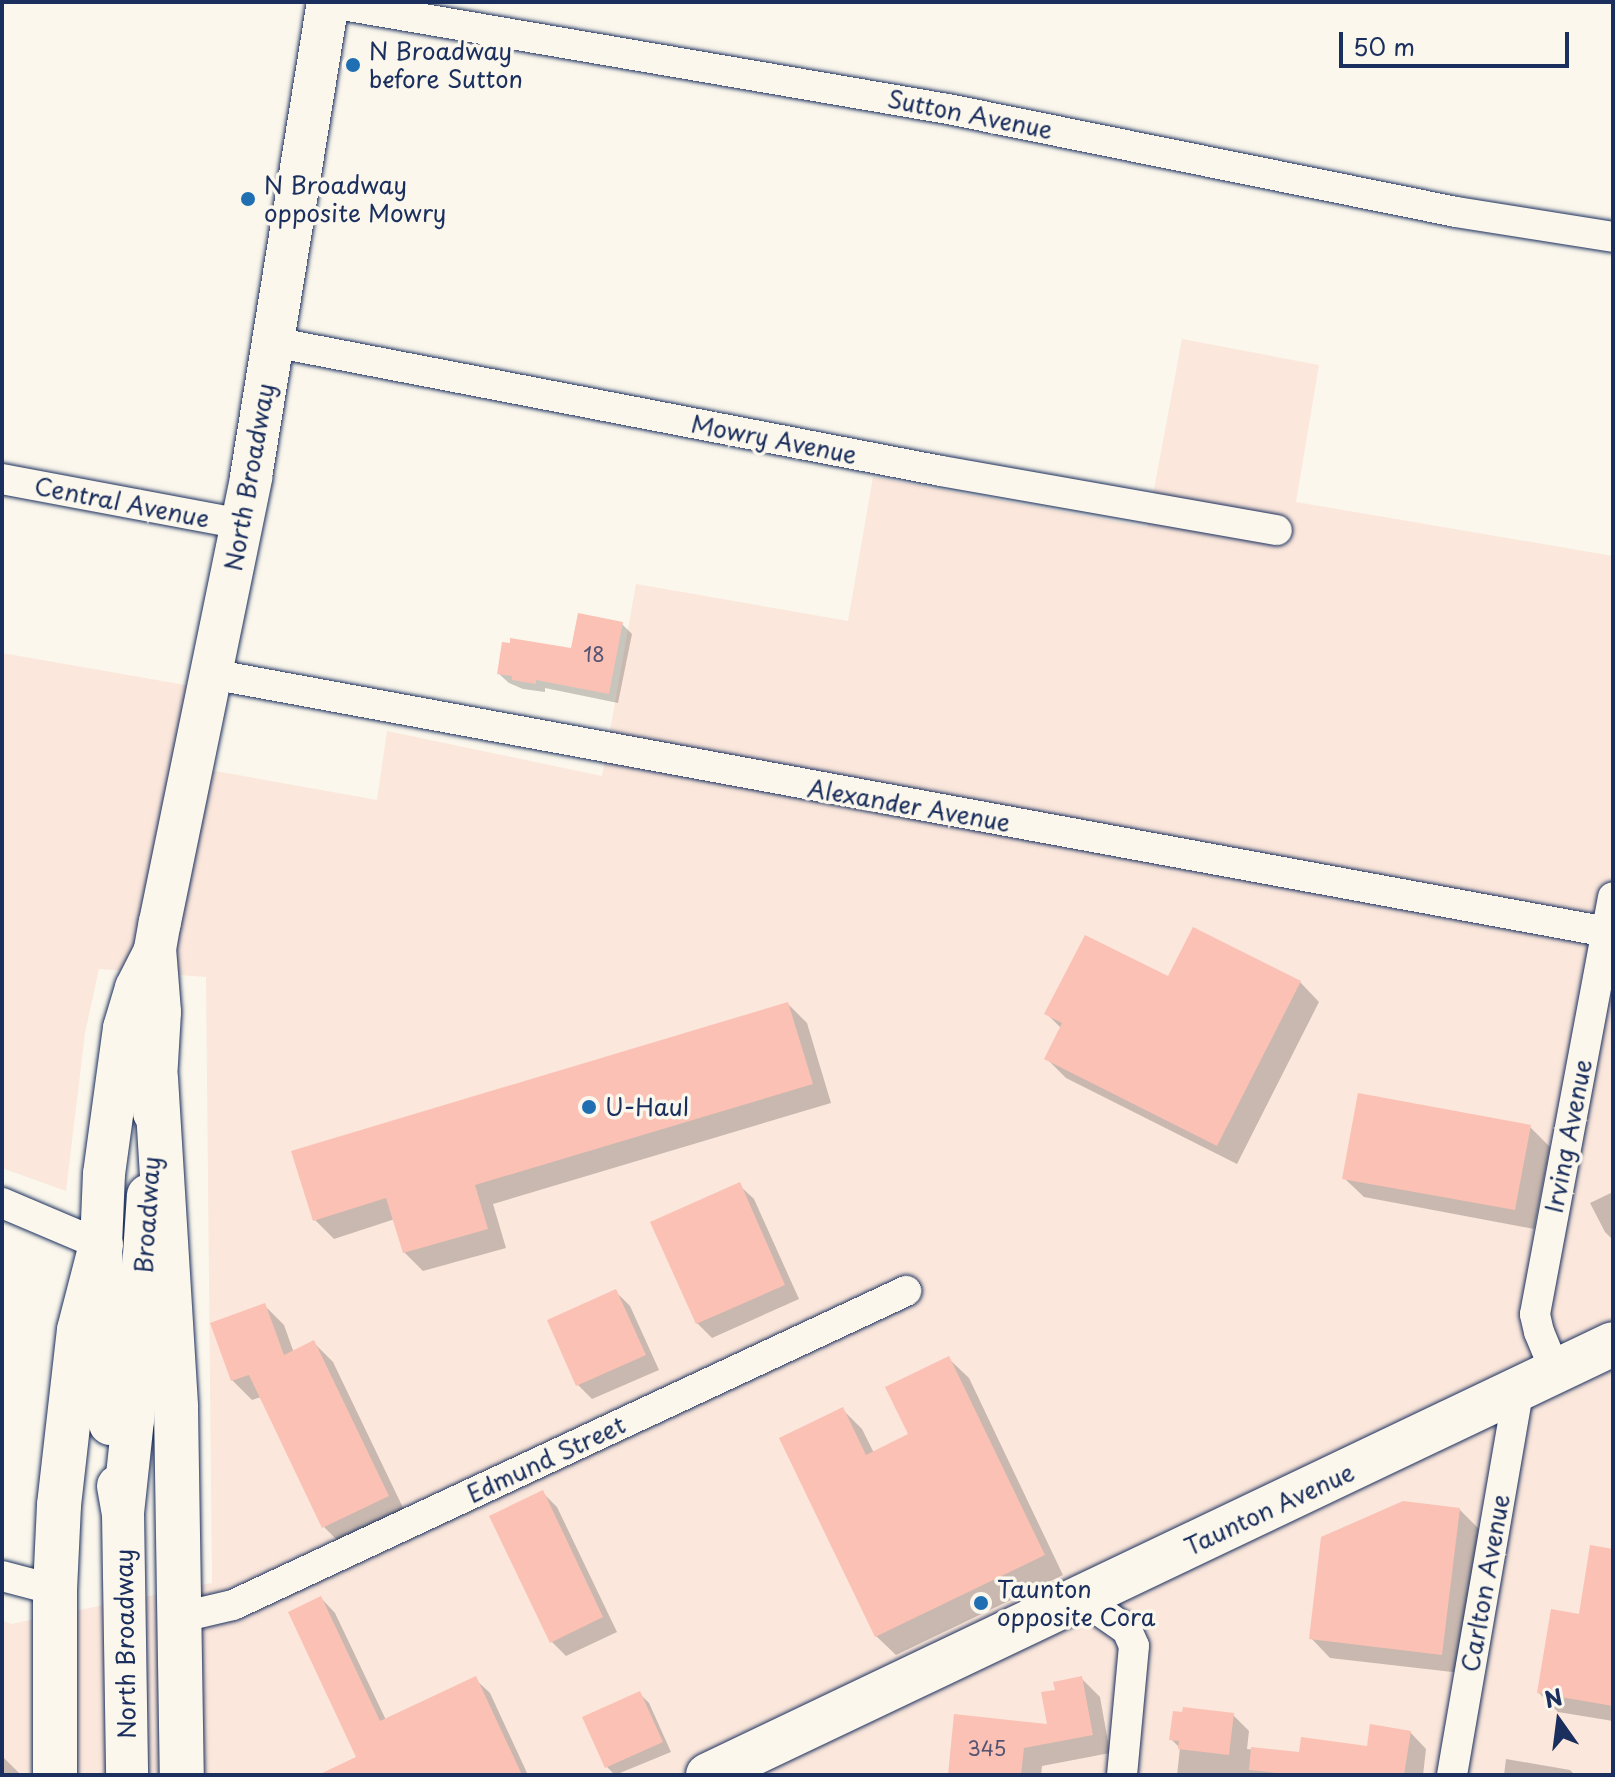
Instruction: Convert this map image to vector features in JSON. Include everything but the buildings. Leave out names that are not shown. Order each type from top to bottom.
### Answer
[{"type":"highway","points":[[156,1078],[176,1407],[182,1617],[182,1775]]},
{"type":"highway","points":[[55,1775],[55,1590],[59,1505],[74,1361],[84,1301],[101,1245]]},
{"type":"highway","name":"Taunton Avenue","points":[[708,1775],[1609,1347]]},
{"type":"main road","name":"North Broadway","points":[[155,949],[171,855],[242,524],[327,2]]},
{"type":"main road","name":"Broadway","points":[[123,1513],[133,1420],[160,1012],[155,949]]},
{"type":"main road","name":"Broadway","points":[[123,1513],[110,1422],[101,1245],[104,1174],[119,1052],[136,988],[155,949]]},
{"type":"main road","name":"North Broadway","points":[[123,1513],[127,1775]]},
{"type":"street","name":"Sutton Avenue","points":[[327,2],[948,109],[1456,212],[1613,237]]},
{"type":"street","name":"Mowry Avenue","points":[[273,342],[941,471],[1277,530]]},
{"type":"street","name":"Central Avenue","points":[[2,479],[242,524]]},
{"type":"street","name":"Alexander Avenue","points":[[211,674],[1607,932]]},
{"type":"street","name":"Irving Avenue","points":[[1537,1382],[1535,1314],[1613,897]]},
{"type":"street","points":[[2,1203],[101,1245]]},
{"type":"street","name":"Edmund Street","points":[[182,1617],[233,1605],[906,1291]]},
{"type":"street","name":"Carlton Avenue","points":[[1452,1775],[1537,1382]]},
{"type":"street","points":[[2,1576],[55,1590]]},
{"type":"street","points":[[1081,1598],[1127,1630],[1134,1646],[1122,1775]]},
{"type":"shaded area","points":[[1182,339],[1319,365],[1296,502],[1613,556],[1613,1775],[2,1775],[2,1620],[11,1624],[212,1583],[206,977],[99,969],[85,1033],[66,1191],[2,1168],[2,653],[208,689],[193,767],[377,800],[387,731],[602,776],[636,584],[848,621],[873,477],[1147,527]]},
{"type":"place","name":"N Broadway before Sutton","points":[[353,65]]},
{"type":"place","name":"N Broadway opposite Mowry","points":[[248,199]]},
{"type":"place","name":"U-Haul","points":[[589,1107]]},
{"type":"place","name":"Taunton opposite Cora","points":[[981,1603]]}]
